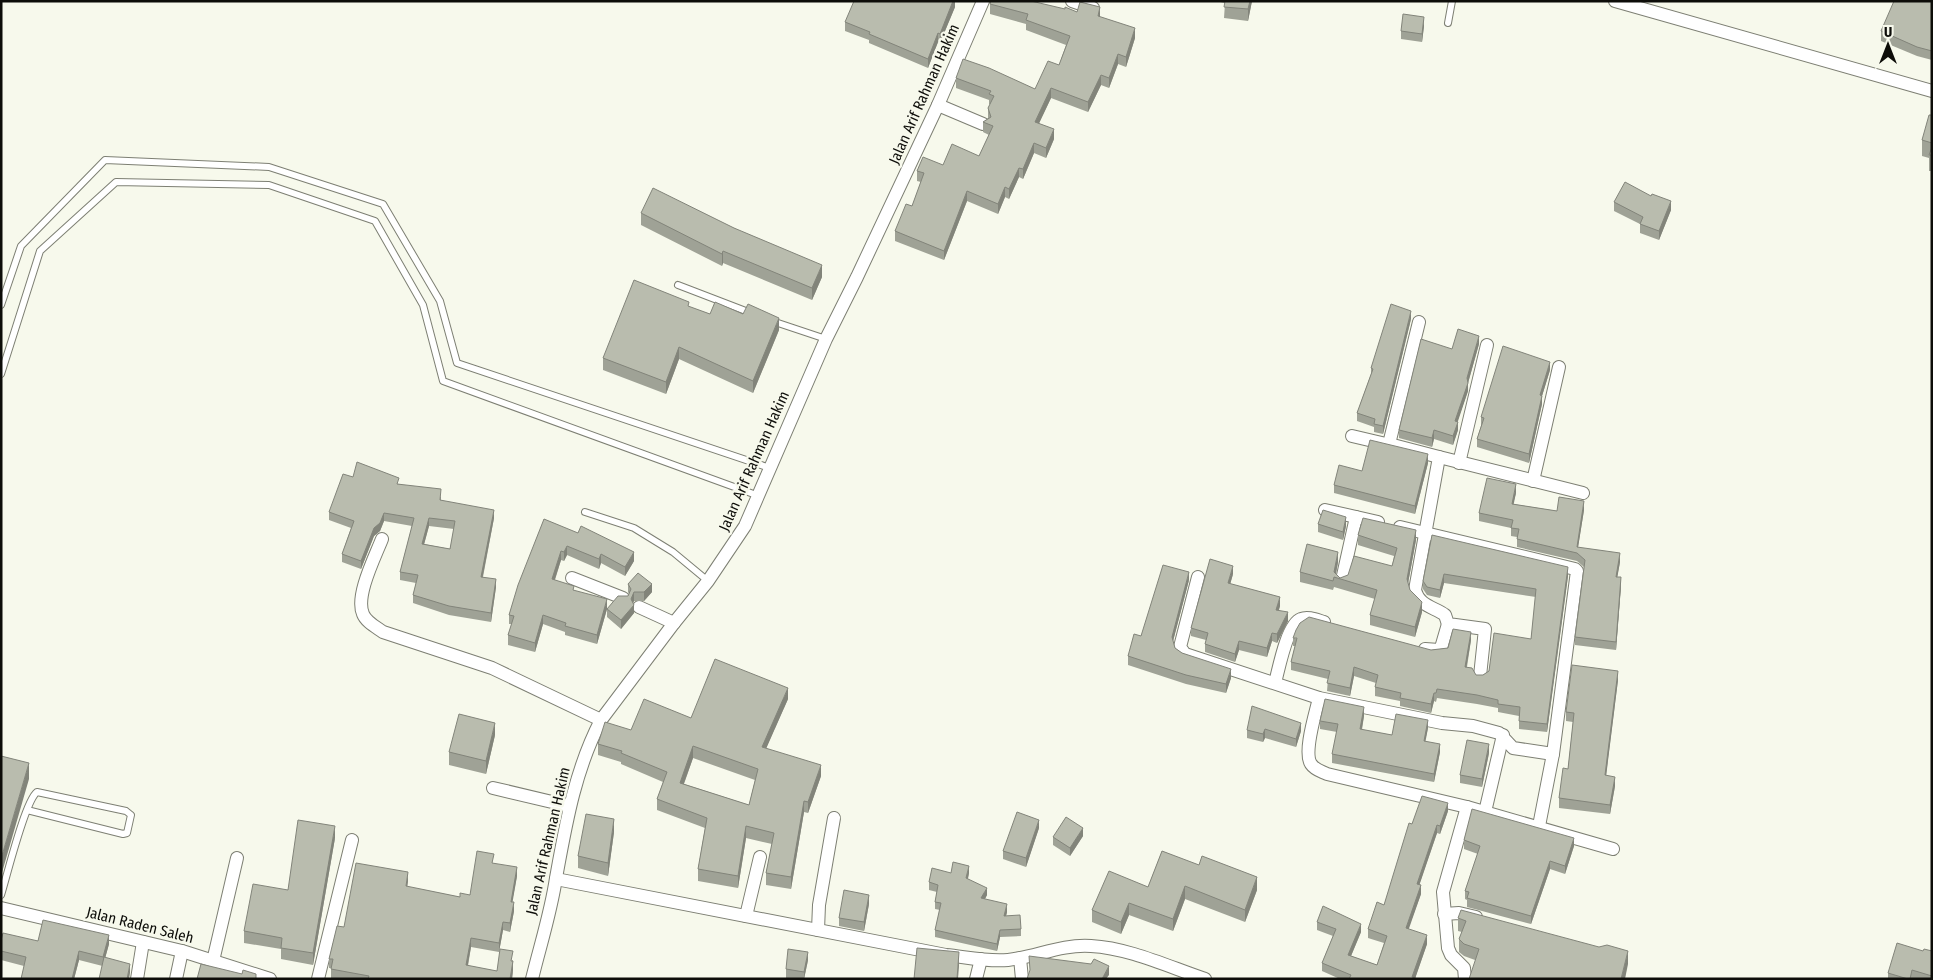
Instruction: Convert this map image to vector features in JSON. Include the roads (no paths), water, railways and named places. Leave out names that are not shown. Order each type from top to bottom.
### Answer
[{"type":"street","name":"Jalan Arif Rahman Hakim","points":[[532,979],[556,879],[578,773],[601,720],[674,623],[708,582],[736,541],[759,496],[826,339],[857,278],[938,105],[982,1]]},
{"type":"street","points":[[1072,1],[1093,8]]},
{"type":"street","points":[[1621,2],[1932,91]]},
{"type":"street","points":[[938,105],[983,124]]},
{"type":"street","points":[[1389,444],[1419,322]]},
{"type":"street","points":[[1459,463],[1487,345]]},
{"type":"street","points":[[1533,481],[1559,368]]},
{"type":"street","points":[[1352,436],[1583,493]]},
{"type":"street","points":[[1409,644],[1439,650],[1445,638],[1448,624],[1445,615],[1422,604],[1416,597],[1415,590],[1439,458]]},
{"type":"street","points":[[1325,510],[1570,567],[1577,571],[1552,754],[1539,826]]},
{"type":"street","points":[[1342,580],[1356,517]]},
{"type":"street","points":[[382,539],[362,594],[363,616],[372,625],[383,632],[492,668],[601,720]]},
{"type":"street","points":[[1198,577],[1180,647],[1182,651],[1319,698],[1442,723],[1473,726],[1503,735],[1513,748],[1552,754]]},
{"type":"street","points":[[572,578],[623,598]]},
{"type":"street","points":[[639,607],[674,623]]},
{"type":"street","points":[[1275,683],[1290,629],[1295,623],[1300,619],[1309,618],[1337,625]]},
{"type":"street","points":[[1448,624],[1485,629],[1480,676]]},
{"type":"street","points":[[1319,698],[1308,752],[1310,762],[1316,769],[1327,774],[1539,826],[1613,849]]},
{"type":"street","points":[[1485,812],[1503,735]]},
{"type":"street","points":[[493,788],[570,806]]},
{"type":"street","points":[[1465,979],[1464,968],[1451,955],[1444,914],[1443,892],[1467,807]]},
{"type":"street","points":[[818,930],[818,905],[834,818]]},
{"type":"street","points":[[318,979],[352,840]]},
{"type":"street","points":[[746,916],[760,857]]},
{"type":"street","points":[[213,961],[237,858]]},
{"type":"street","points":[[556,879],[818,930],[981,959],[1020,958],[1061,947],[1092,946],[1122,952],[1206,979]]},
{"type":"street","name":"Jalan Raden Saleh","points":[[1,908],[182,951],[266,978]]},
{"type":"street","points":[[1444,914],[1459,913],[1488,920]]},
{"type":"street","points":[[137,979],[143,942]]},
{"type":"street","points":[[176,979],[182,951]]},
{"type":"street","points":[[1020,958],[1022,979]]},
{"type":"street","points":[[976,979],[981,959]]},
{"type":"lane","points":[[1448,23],[1452,1]]},
{"type":"lane","points":[[1,305],[21,246],[105,160],[269,167],[383,204],[440,301],[457,363],[771,469]]},
{"type":"lane","points":[[1,374],[40,251],[116,182],[269,185],[375,221],[424,305],[443,381],[759,496]]},
{"type":"lane","points":[[678,285],[759,316]]},
{"type":"lane","points":[[768,319],[826,339]]},
{"type":"lane","points":[[585,512],[634,528],[673,552],[708,582]]},
{"type":"lane","points":[[1,895],[27,810],[32,796],[37,792],[126,811],[131,815],[127,834],[123,834],[27,810]]}]
